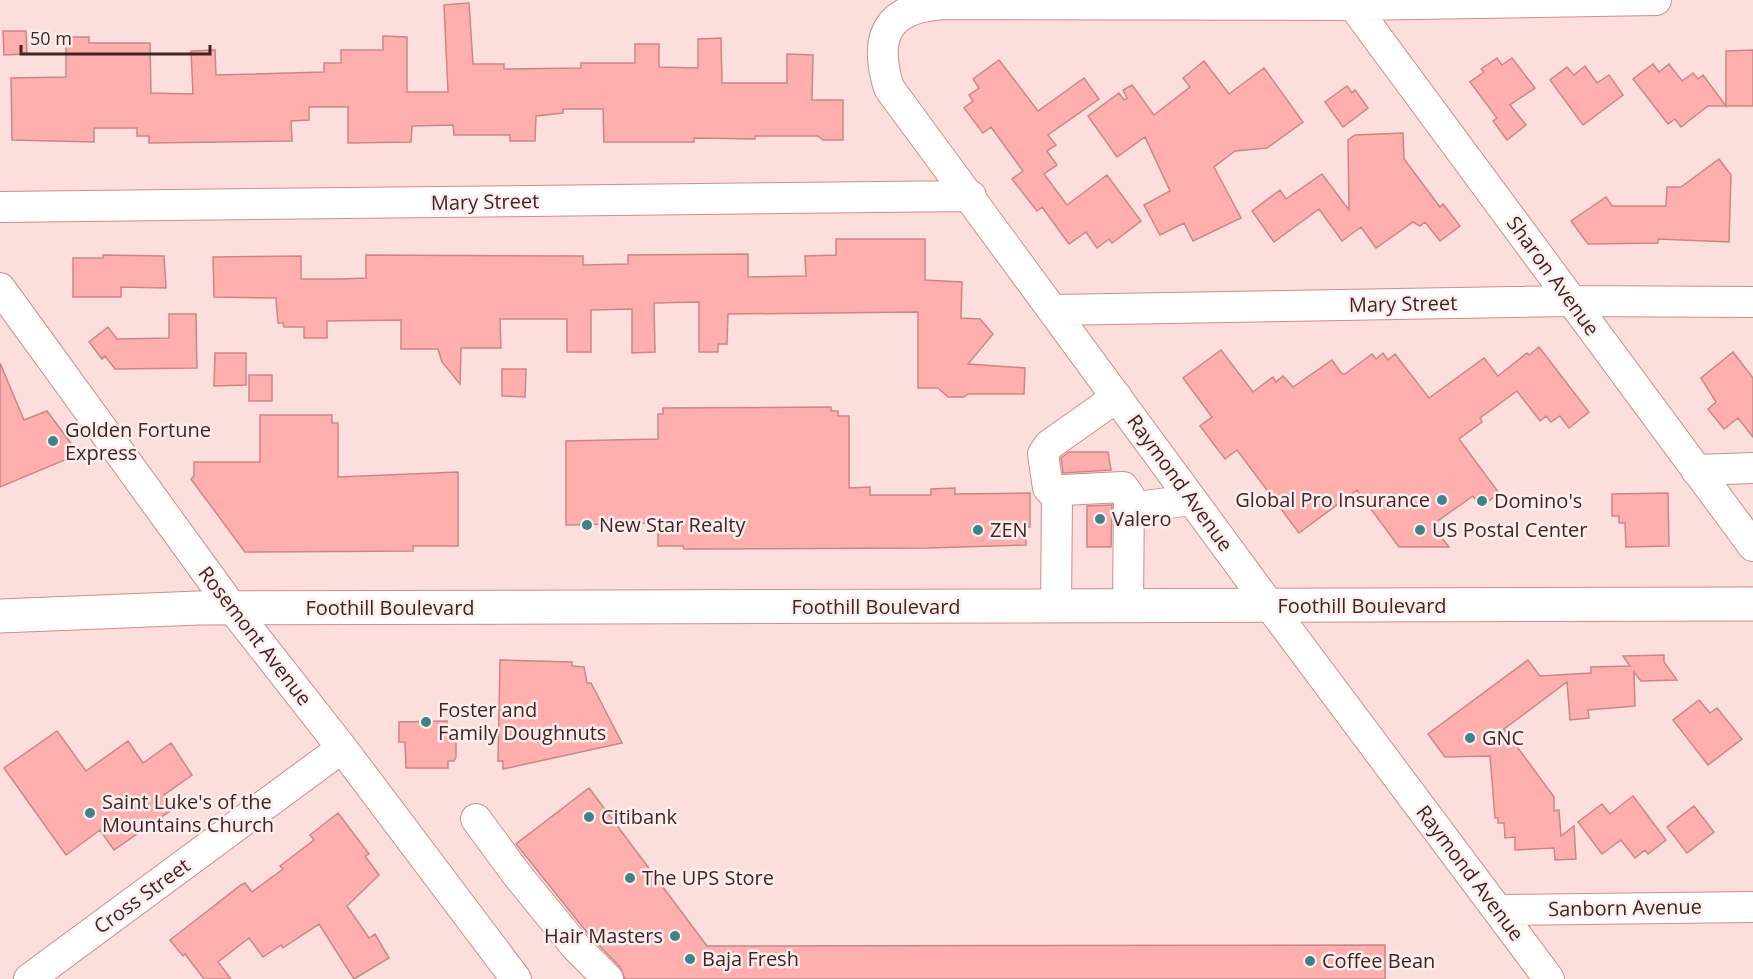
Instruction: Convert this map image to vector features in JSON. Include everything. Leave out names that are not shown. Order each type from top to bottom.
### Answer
[{"type":"main road","name":"Foothill Boulevard","points":[[0,616],[233,609],[1753,604]]},
{"type":"street","name":"Raymond Avenue","points":[[1549,979],[1270,606],[971,196],[889,88],[883,70],[883,44],[892,22],[909,10],[945,4],[1353,5],[1392,2],[1656,0]]},
{"type":"street","name":"Sharon Avenue","points":[[1353,5],[1753,546]]},
{"type":"street","name":"Mary Street","points":[[0,207],[971,196]]},
{"type":"street","name":"Rosemont Avenue","points":[[0,288],[233,609],[342,748],[516,979]]},
{"type":"street","name":"Mary Street","points":[[1053,310],[1572,301],[1753,302]]},
{"type":"street","points":[[1057,497],[1048,488],[1043,454],[1049,445],[1117,397]]},
{"type":"street","points":[[1696,470],[1753,468]]},
{"type":"street","points":[[1056,606],[1057,497],[1063,490],[1124,487],[1129,495],[1128,606]]},
{"type":"street","points":[[1129,508],[1192,500]]},
{"type":"street","name":"Cross Street","points":[[39,976],[342,748]]},
{"type":"street","points":[[476,819],[518,876],[576,947],[609,979]]},
{"type":"street","name":"Sanborn Avenue","points":[[1498,910],[1753,907]]},
{"type":"building","points":[[469,3],[473,64],[504,64],[504,69],[581,68],[581,63],[635,63],[635,44],[659,44],[659,67],[698,68],[698,39],[721,38],[722,83],[787,83],[787,54],[813,55],[812,100],[843,100],[843,140],[823,140],[818,136],[755,136],[755,139],[694,138],[694,142],[604,142],[603,109],[563,109],[563,113],[536,116],[535,141],[510,141],[510,135],[454,135],[453,125],[412,126],[411,142],[348,143],[348,107],[309,107],[309,120],[291,121],[292,141],[149,143],[149,136],[137,136],[137,128],[94,128],[94,142],[12,140],[11,78],[66,77],[66,37],[89,37],[89,43],[150,43],[151,93],[193,94],[191,51],[215,50],[216,75],[324,72],[324,63],[341,63],[341,50],[383,50],[383,36],[407,37],[407,92],[448,92],[444,5]]},
{"type":"building","points":[[3,31],[26,31],[27,54],[4,55]]},
{"type":"building","points":[[1753,50],[1753,106],[1726,106],[1726,51]]},
{"type":"building","points":[[1497,58],[1502,65],[1512,58],[1535,88],[1510,105],[1526,125],[1507,140],[1493,121],[1497,118],[1470,82],[1484,72],[1481,69]]},
{"type":"building","points":[[999,60],[1038,111],[1084,78],[1099,99],[1048,135],[1056,145],[1047,151],[1057,165],[1044,174],[1067,205],[1107,175],[1141,221],[1112,243],[1109,239],[1097,248],[1086,232],[1069,244],[1042,207],[1037,211],[1012,179],[1023,171],[991,127],[983,133],[964,108],[973,101],[969,95],[979,88],[973,79]]},
{"type":"building","points":[[1204,61],[1229,94],[1264,68],[1303,122],[1267,148],[1235,151],[1214,167],[1241,218],[1193,241],[1184,223],[1160,235],[1144,205],[1170,191],[1145,137],[1117,157],[1088,116],[1119,93],[1124,100],[1127,98],[1123,90],[1132,85],[1154,115],[1190,87],[1183,78]]},
{"type":"building","points":[[1653,64],[1659,72],[1669,64],[1682,81],[1693,73],[1698,79],[1703,75],[1726,106],[1708,106],[1681,127],[1675,119],[1668,124],[1633,79]]},
{"type":"building","points":[[1585,66],[1597,83],[1609,75],[1623,95],[1583,125],[1550,80],[1567,67],[1574,75]]},
{"type":"building","points":[[1347,86],[1352,93],[1355,90],[1368,108],[1343,127],[1325,102]]},
{"type":"building","points":[[1403,133],[1404,159],[1440,207],[1443,204],[1460,226],[1440,241],[1425,222],[1420,226],[1413,222],[1376,248],[1361,227],[1342,241],[1319,209],[1274,242],[1252,211],[1280,190],[1286,199],[1322,174],[1349,210],[1348,140],[1355,135]]},
{"type":"building","points":[[1719,159],[1731,175],[1729,242],[1658,239],[1658,243],[1588,244],[1571,221],[1606,197],[1612,206],[1666,206],[1667,187],[1681,187]]},
{"type":"building","points":[[836,239],[925,239],[925,280],[962,282],[961,318],[980,319],[993,334],[968,364],[1025,368],[1024,394],[968,394],[964,397],[948,397],[938,388],[918,388],[918,312],[728,314],[727,344],[718,344],[718,352],[699,352],[699,302],[654,303],[655,352],[632,353],[632,309],[591,310],[591,352],[567,352],[567,319],[500,319],[501,348],[461,348],[460,384],[442,362],[438,349],[401,349],[401,320],[327,321],[327,338],[304,338],[304,327],[284,327],[283,323],[278,323],[276,298],[214,297],[213,257],[301,256],[301,279],[342,279],[366,278],[366,255],[583,256],[583,265],[628,264],[628,255],[748,254],[748,277],[806,276],[805,256],[836,255]]},
{"type":"building","points":[[103,255],[164,256],[166,288],[121,287],[121,297],[73,297],[73,258],[103,258]]},
{"type":"building","points":[[169,314],[196,314],[197,368],[115,369],[105,356],[102,359],[89,342],[108,327],[117,339],[169,338]]},
{"type":"building","points":[[1539,347],[1589,412],[1569,428],[1560,416],[1551,422],[1546,416],[1540,421],[1517,391],[1480,418],[1482,422],[1459,439],[1499,493],[1481,507],[1473,496],[1432,525],[1449,547],[1399,547],[1357,490],[1299,533],[1237,450],[1225,459],[1200,426],[1212,417],[1183,378],[1221,350],[1253,392],[1273,377],[1276,382],[1283,376],[1293,387],[1332,360],[1342,374],[1345,374],[1372,354],[1376,359],[1383,353],[1388,360],[1395,354],[1429,398],[1484,358],[1498,376],[1527,353],[1529,355]]},
{"type":"building","points":[[1733,352],[1753,378],[1753,437],[1738,418],[1724,429],[1708,409],[1716,402],[1701,378]]},
{"type":"building","points":[[215,353],[246,353],[246,385],[214,386]]},
{"type":"building","points":[[0,363],[24,420],[47,411],[79,454],[0,487]]},
{"type":"building","points":[[502,369],[526,369],[525,397],[502,396]]},
{"type":"building","points":[[249,375],[272,375],[272,401],[249,401]]},
{"type":"building","points":[[831,407],[831,411],[838,411],[838,416],[849,416],[849,488],[870,487],[870,495],[931,495],[931,489],[955,488],[955,494],[1030,493],[1030,527],[1026,527],[1026,545],[928,548],[684,549],[683,546],[658,546],[658,523],[566,525],[566,441],[658,439],[658,414],[663,414],[663,408]]},
{"type":"building","points":[[260,415],[332,415],[332,423],[338,423],[338,477],[458,472],[458,546],[413,546],[413,551],[245,552],[191,479],[194,476],[194,462],[260,462]]},
{"type":"building","points":[[1069,452],[1108,452],[1111,470],[1063,473],[1061,458]]},
{"type":"building","points":[[1668,493],[1669,546],[1626,547],[1625,523],[1619,523],[1619,516],[1612,516],[1612,494]]},
{"type":"building","name":"Valero","points":[[1112,505],[1111,547],[1087,547],[1087,506]]},
{"type":"building","points":[[1664,655],[1664,662],[1677,680],[1641,681],[1634,672],[1635,706],[1588,710],[1589,718],[1570,720],[1567,682],[1504,729],[1554,797],[1554,811],[1559,810],[1561,836],[1574,826],[1576,859],[1555,860],[1554,848],[1515,850],[1515,837],[1505,838],[1504,823],[1498,823],[1498,818],[1495,818],[1490,756],[1445,757],[1428,734],[1528,660],[1540,676],[1591,673],[1591,667],[1630,666],[1623,656]]},
{"type":"building","points":[[500,660],[572,662],[572,666],[584,667],[587,683],[591,683],[622,743],[503,769],[503,761],[498,761]]},
{"type":"building","points":[[1699,700],[1710,713],[1717,708],[1742,739],[1708,765],[1673,720]]},
{"type":"building","points":[[447,721],[447,728],[454,728],[456,734],[456,757],[454,761],[448,761],[448,768],[406,768],[405,742],[399,742],[399,722]]},
{"type":"building","points":[[57,731],[86,771],[128,741],[143,763],[171,743],[192,775],[164,795],[173,809],[114,850],[100,830],[66,855],[4,768]]},
{"type":"building","points":[[589,788],[707,946],[1385,945],[1385,979],[625,979],[620,967],[589,935],[516,844]]},
{"type":"building","points":[[1633,796],[1666,840],[1648,854],[1645,850],[1635,858],[1621,840],[1602,854],[1578,822],[1602,804],[1610,814]]},
{"type":"building","points":[[1694,806],[1714,832],[1687,853],[1667,827]]},
{"type":"building","points":[[338,813],[369,854],[365,856],[379,875],[347,906],[369,938],[375,934],[389,958],[354,979],[319,924],[283,948],[281,945],[263,957],[249,938],[218,962],[231,979],[204,979],[185,954],[183,956],[170,940],[241,885],[245,883],[252,892],[283,869],[280,866],[314,840],[310,835]]},
{"type":"place","name":"Golden Fortune Express","points":[[53,441]]},
{"type":"place","name":"Global Pro Insurance","points":[[1442,500]]},
{"type":"place","name":"Domino's","points":[[1482,501]]},
{"type":"place","name":"Valero","points":[[1100,519]]},
{"type":"place","name":"New Star Realty","points":[[587,525]]},
{"type":"place","name":"ZEN","points":[[978,530]]},
{"type":"place","name":"US Postal Center","points":[[1420,530]]},
{"type":"place","name":"Foster and Family Doughnuts","points":[[426,722]]},
{"type":"place","name":"GNC","points":[[1470,738]]},
{"type":"place","name":"Saint Luke's of the Mountains Church","points":[[90,813]]},
{"type":"place","name":"Citibank","points":[[589,817]]},
{"type":"place","name":"The UPS Store","points":[[630,878]]},
{"type":"place","name":"Hair Masters","points":[[675,936]]},
{"type":"place","name":"Baja Fresh","points":[[690,959]]},
{"type":"place","name":"Coffee Bean","points":[[1310,961]]}]
